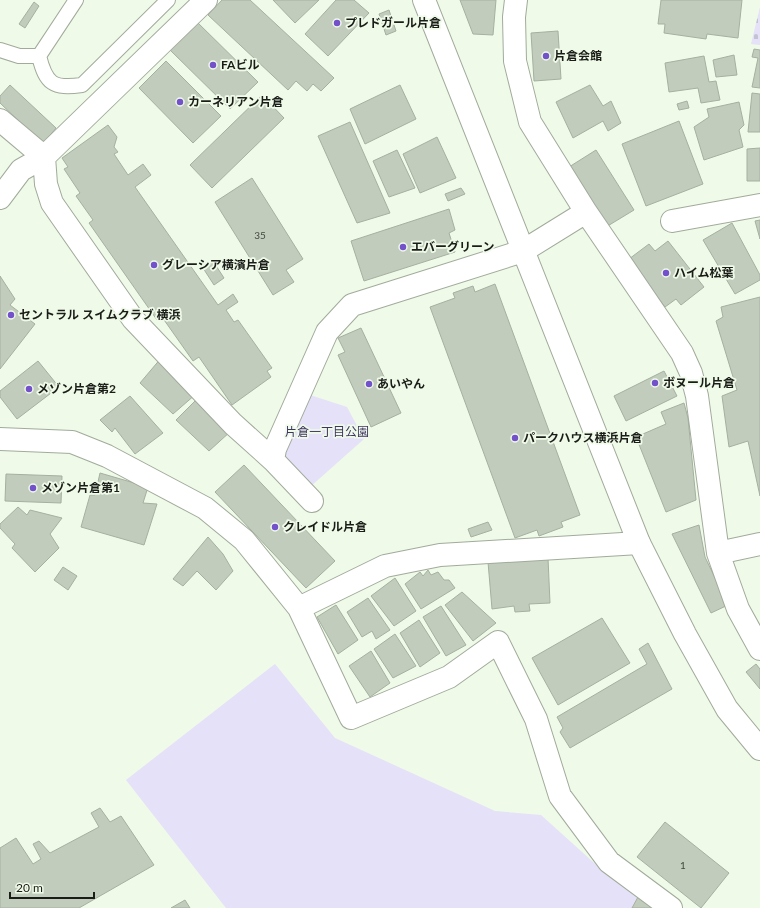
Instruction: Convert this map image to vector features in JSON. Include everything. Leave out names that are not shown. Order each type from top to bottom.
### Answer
[{"type":"street","points":[[0,198],[21,170],[44,157],[206,0]]},
{"type":"street","points":[[424,0],[639,543],[727,709],[760,749]]},
{"type":"street","points":[[516,0],[514,17],[514,61],[530,122],[586,212],[682,353],[691,373],[697,396],[718,553],[738,609],[760,649]]},
{"type":"street","points":[[0,120],[44,157],[46,184],[52,203],[133,319],[233,424],[273,460],[312,501]]},
{"type":"street","points":[[672,221],[760,206]]},
{"type":"street","points":[[273,460],[275,449],[327,332],[352,305],[523,251],[586,212]]},
{"type":"street","points":[[0,439],[72,442],[107,456],[205,508],[244,540],[299,608],[351,718],[449,677],[498,642],[536,719],[560,796],[609,862],[671,908]]},
{"type":"street","points":[[299,608],[385,566],[440,555],[639,543]]},
{"type":"street","points":[[718,553],[760,544]]},
{"type":"lane","points":[[76,0],[39,56],[43,71],[50,82],[65,87],[82,85],[168,0]]},
{"type":"lane","points":[[0,50],[19,56],[39,56]]},
{"type":"green space","points":[[760,7],[760,45],[751,44]]},
{"type":"green space","name":"片倉一丁目公園","points":[[310,395],[347,407],[364,439],[310,487],[283,457]]},
{"type":"green space","points":[[275,664],[335,738],[495,811],[541,815],[602,870],[638,897],[632,908],[226,908],[126,780]]},
{"type":"building","points":[[222,0],[250,0],[334,78],[321,91],[313,84],[307,91],[296,81],[288,90],[208,15]]},
{"type":"building","points":[[273,0],[319,0],[295,23]]},
{"type":"building","name":"プレドガール片倉","points":[[336,0],[354,0],[369,13],[328,56],[305,34]]},
{"type":"building","points":[[460,0],[496,0],[493,35],[473,34]]},
{"type":"building","points":[[661,0],[742,0],[738,38],[707,34],[706,39],[664,33],[665,24],[658,24]]},
{"type":"building","points":[[34,2],[39,6],[25,28],[19,24]]},
{"type":"building","points":[[389,10],[396,31],[386,35],[379,14]]},
{"type":"building","name":"FAビル","points":[[196,21],[258,82],[230,109],[169,49]]},
{"type":"building","name":"片倉会館","points":[[558,31],[561,79],[534,81],[531,33]]},
{"type":"building","points":[[754,49],[760,50],[760,88],[752,87],[758,58],[752,57]]},
{"type":"building","points":[[734,55],[737,75],[716,77],[713,60]]},
{"type":"building","points":[[704,56],[709,82],[716,81],[720,100],[701,103],[698,88],[669,92],[665,63]]},
{"type":"building","name":"カーネリアン片倉","points":[[166,61],[221,116],[193,143],[139,88]]},
{"type":"building","points":[[10,85],[56,128],[43,144],[0,103],[0,96]]},
{"type":"building","points":[[400,85],[416,119],[365,144],[350,109]]},
{"type":"building","points":[[590,85],[603,106],[611,101],[621,123],[608,131],[603,121],[573,138],[556,102]]},
{"type":"building","points":[[752,93],[760,94],[760,132],[748,132]]},
{"type":"building","points":[[262,95],[284,118],[212,188],[190,165]]},
{"type":"building","points":[[687,101],[689,108],[679,110],[677,104]]},
{"type":"building","points":[[739,102],[744,125],[739,130],[743,147],[704,160],[694,127],[709,117],[707,109]]},
{"type":"building","points":[[679,121],[703,184],[646,206],[622,144]]},
{"type":"building","points":[[350,122],[390,213],[357,223],[318,136]]},
{"type":"building","name":"グレーシア横濱片倉","points":[[108,125],[117,137],[114,147],[118,152],[114,154],[128,175],[143,164],[151,175],[135,187],[218,305],[233,294],[238,302],[226,310],[234,322],[238,320],[272,368],[267,371],[271,377],[232,405],[199,357],[193,361],[162,317],[157,320],[89,223],[93,220],[76,196],[80,193],[64,169],[68,167],[62,158]]},
{"type":"building","points":[[437,137],[456,178],[420,193],[403,154]]},
{"type":"building","points":[[760,148],[760,181],[747,181],[747,149]]},
{"type":"building","points":[[397,150],[415,188],[389,197],[373,161]]},
{"type":"building","points":[[596,150],[634,210],[606,227],[569,167]]},
{"type":"building","points":[[252,178],[303,259],[286,270],[294,282],[273,295],[215,202]]},
{"type":"building","points":[[461,188],[465,194],[448,201],[445,194]]},
{"type":"building","name":"エバーグリーン","points":[[449,209],[455,230],[449,233],[455,252],[364,281],[351,241]]},
{"type":"building","points":[[760,220],[760,239],[755,221]]},
{"type":"building","points":[[732,223],[760,275],[760,280],[735,294],[703,240]]},
{"type":"building","name":"ハイム松葉","points":[[668,241],[704,287],[681,305],[676,299],[665,307],[629,259],[649,244],[655,251]]},
{"type":"building","points":[[213,261],[224,278],[214,285],[203,268]]},
{"type":"building","name":"セントラル スイムクラブ 横浜","points":[[0,276],[15,299],[10,305],[35,324],[0,369]]},
{"type":"building","name":"パークハウス横浜片倉","points":[[495,284],[580,515],[561,522],[563,527],[539,536],[537,530],[515,538],[430,307],[455,298],[453,293],[473,286],[475,292]]},
{"type":"building","points":[[760,297],[760,496],[748,441],[729,447],[722,396],[737,390],[716,321],[723,317],[721,307]]},
{"type":"building","name":"あいやん","points":[[361,328],[401,413],[371,427],[338,355],[345,352],[338,338]]},
{"type":"building","points":[[162,357],[196,394],[173,414],[140,383]]},
{"type":"building","name":"メゾン片倉第2","points":[[38,361],[59,387],[17,419],[0,397],[0,391]]},
{"type":"building","name":"ボヌール片倉","points":[[664,371],[677,396],[626,421],[614,396]]},
{"type":"building","points":[[130,396],[163,433],[135,454],[115,428],[112,432],[100,420]]},
{"type":"building","points":[[199,397],[231,431],[209,451],[176,420]]},
{"type":"building","points":[[684,403],[688,418],[696,500],[666,512],[636,437],[666,424],[661,412]]},
{"type":"building","name":"クレイドル片倉","points":[[244,465],[335,561],[306,588],[215,492]]},
{"type":"building","points":[[100,473],[148,487],[143,503],[157,504],[144,545],[81,527],[90,495],[95,495]]},
{"type":"building","name":"メゾン片倉第1","points":[[6,474],[62,476],[61,503],[5,501]]},
{"type":"building","points":[[18,507],[27,515],[30,510],[62,518],[50,534],[59,548],[35,572],[12,548],[15,544],[0,528],[0,524]]},
{"type":"building","points":[[488,522],[492,530],[471,537],[468,529]]},
{"type":"building","points":[[699,525],[705,557],[728,605],[711,613],[672,534]]},
{"type":"building","points":[[208,537],[223,554],[233,571],[216,590],[197,571],[183,586],[173,579]]},
{"type":"building","points":[[548,558],[550,603],[529,604],[530,611],[515,612],[514,606],[492,609],[488,562]]},
{"type":"building","points":[[63,567],[77,576],[68,590],[54,580]]},
{"type":"building","points":[[428,570],[431,575],[438,572],[444,580],[449,580],[455,588],[421,609],[405,584],[420,572],[423,576]]},
{"type":"building","points":[[395,578],[416,611],[394,626],[371,596]]},
{"type":"building","points":[[462,592],[496,623],[473,641],[445,605]]},
{"type":"building","points":[[368,598],[390,630],[376,639],[372,631],[362,637],[347,612]]},
{"type":"building","points":[[336,605],[358,640],[338,654],[317,617]]},
{"type":"building","points":[[441,606],[466,645],[446,656],[423,617]]},
{"type":"building","points":[[602,618],[630,663],[558,705],[532,658]]},
{"type":"building","points":[[419,620],[440,653],[420,667],[400,633]]},
{"type":"building","points":[[395,634],[416,666],[393,678],[374,649]]},
{"type":"building","points":[[648,643],[672,689],[570,748],[560,732],[563,728],[557,717],[647,664],[639,649]]},
{"type":"building","points":[[371,651],[390,683],[370,697],[349,666]]},
{"type":"building","points":[[756,664],[760,669],[760,689],[746,672]]},
{"type":"building","points":[[100,808],[110,822],[121,816],[154,865],[79,908],[0,908],[0,848],[16,838],[33,864],[41,859],[33,844],[39,841],[50,853],[99,827],[91,813]]},
{"type":"building","points":[[665,822],[729,873],[701,908],[637,857]]},
{"type":"building","points":[[638,897],[656,908],[632,908]]},
{"type":"building","points":[[185,900],[190,908],[171,908]]},
{"type":"place","name":"プレドガール片倉","points":[[337,23]]},
{"type":"place","name":"片倉会館","points":[[546,56]]},
{"type":"place","name":"FAビル","points":[[213,65]]},
{"type":"place","name":"カーネリアン片倉","points":[[180,102]]},
{"type":"place","name":"エバーグリーン","points":[[403,247]]},
{"type":"place","name":"グレーシア横濱片倉","points":[[154,265]]},
{"type":"place","name":"ハイム松葉","points":[[666,273]]},
{"type":"place","name":"セントラル スイムクラブ 横浜","points":[[11,315]]},
{"type":"place","name":"ボヌール片倉","points":[[655,383]]},
{"type":"place","name":"あいやん","points":[[369,384]]},
{"type":"place","name":"メゾン片倉第2","points":[[29,389]]},
{"type":"place","name":"パークハウス横浜片倉","points":[[515,438]]},
{"type":"place","name":"メゾン片倉第1","points":[[33,488]]},
{"type":"place","name":"クレイドル片倉","points":[[275,527]]}]
